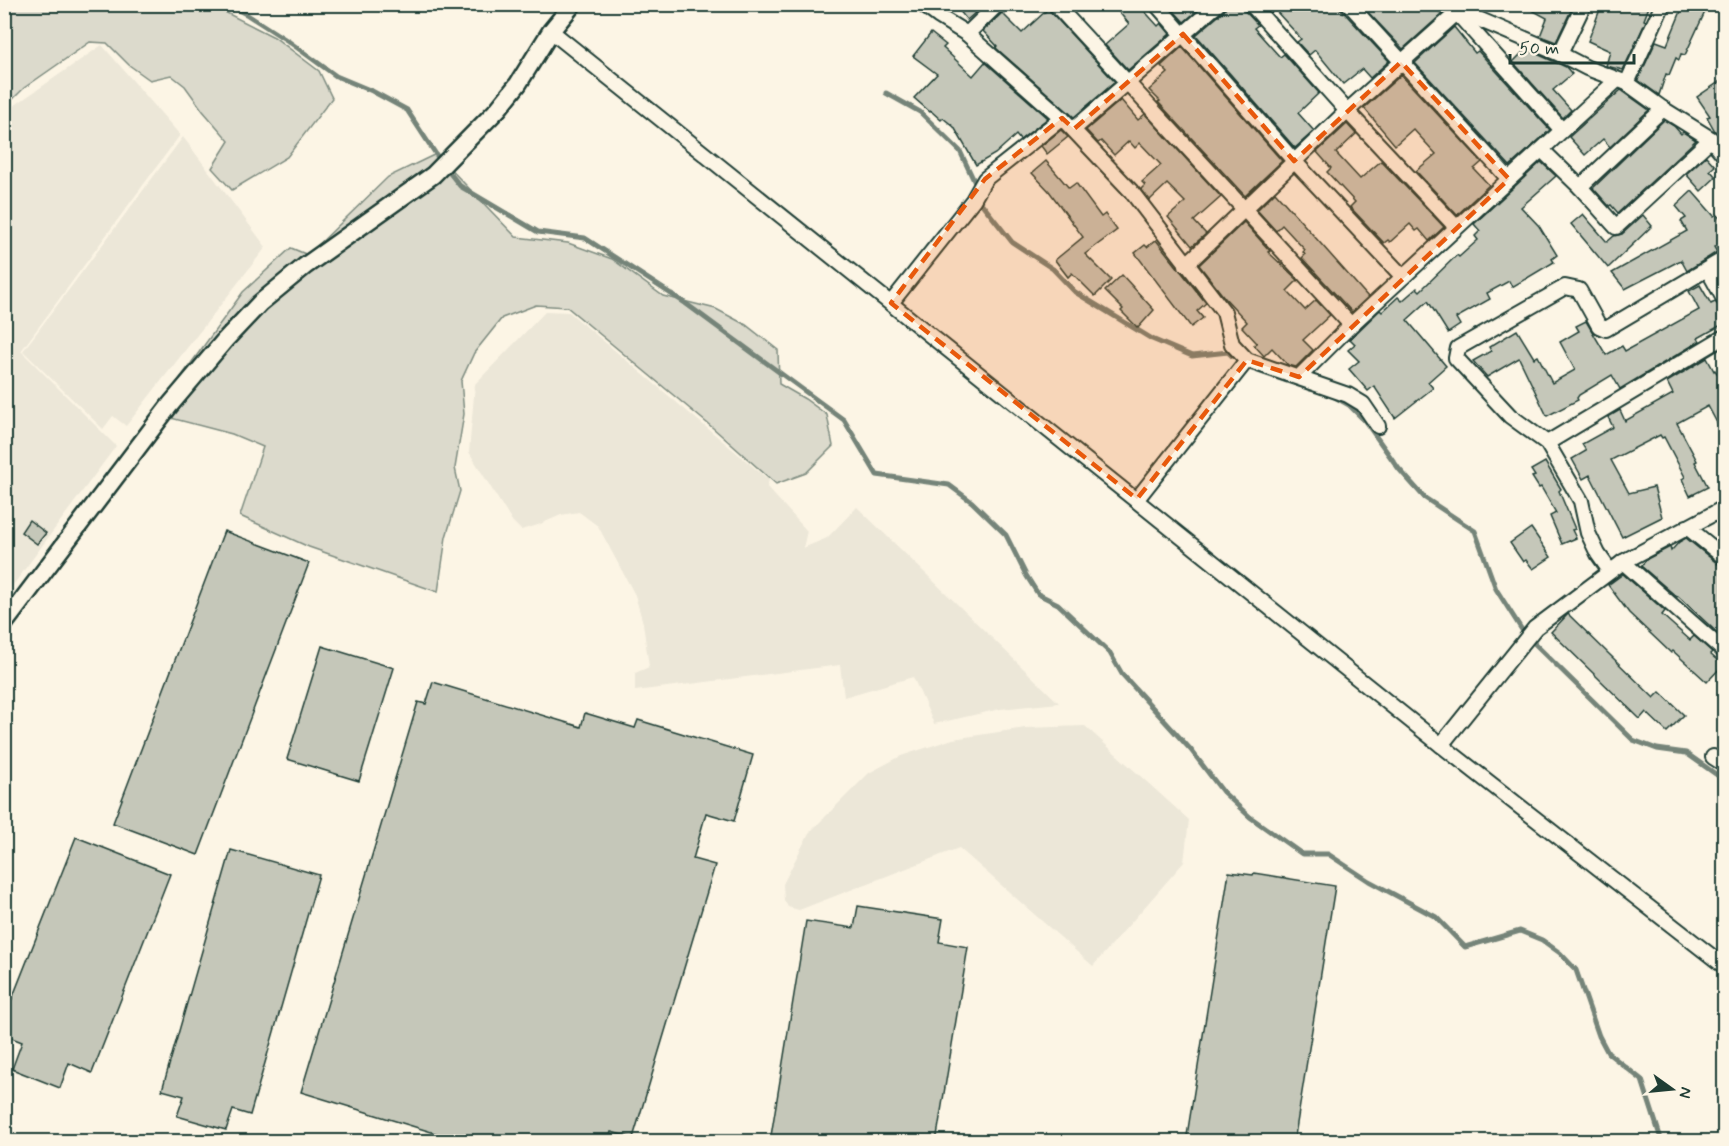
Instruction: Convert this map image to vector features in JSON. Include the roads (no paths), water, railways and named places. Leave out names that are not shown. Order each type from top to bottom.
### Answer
[{"type":"street","points":[[4,624],[170,405],[225,340],[260,303],[305,266],[433,175],[498,109],[518,84],[551,31],[573,4]]},
{"type":"street","points":[[922,4],[967,34],[1062,118],[1131,191],[1224,312],[1232,344],[1246,360],[1348,395],[1363,404],[1378,426]]},
{"type":"street","points":[[967,34],[998,4]]},
{"type":"street","points":[[1055,4],[1351,325]]},
{"type":"street","points":[[1156,4],[1294,161],[1403,277]]},
{"type":"street","points":[[1074,129],[1218,4]]},
{"type":"street","points":[[1251,4],[1456,227]]},
{"type":"street","points":[[1349,4],[1509,178]]},
{"type":"street","points":[[1443,4],[1622,82],[1720,145],[1616,227],[1542,150]]},
{"type":"street","points":[[1560,54],[1584,4]]},
{"type":"street","points":[[1299,377],[1351,325],[1509,178],[1562,130],[1622,82],[1663,4]]},
{"type":"street","points":[[1186,265],[1347,111],[1458,12]]},
{"type":"street","points":[[1458,12],[1562,130]]},
{"type":"street","points":[[551,31],[1441,744],[1725,966]]},
{"type":"street","points":[[1580,187],[1663,109]]},
{"type":"street","points":[[891,303],[973,200],[985,179],[1062,118]]},
{"type":"street","points":[[1610,571],[1598,554],[1588,533],[1581,501],[1547,443],[1510,416],[1494,399],[1456,358],[1458,348],[1565,287],[1579,290],[1599,326],[1606,329],[1725,259]]},
{"type":"street","points":[[1708,270],[1725,299]]},
{"type":"street","points":[[1547,443],[1725,337]]},
{"type":"street","points":[[1137,499],[1246,360]]},
{"type":"street","points":[[1441,744],[1535,628],[1623,562],[1687,526],[1725,508]]},
{"type":"street","points":[[1687,526],[1725,557]]},
{"type":"street","points":[[1623,562],[1725,651]]},
{"type":"waterway","points":[[227,4],[288,41],[336,76],[372,91],[407,110],[441,162]]},
{"type":"waterway","points":[[886,93],[920,112],[960,151],[976,185]]},
{"type":"waterway","points":[[445,167],[460,186],[538,232],[585,238],[685,303],[844,420],[877,475],[949,485],[972,502],[1006,535],[1038,594],[1058,604],[1110,653],[1122,674],[1191,750],[1223,792],[1250,817],[1302,854],[1328,854],[1369,881],[1436,917],[1465,947],[1520,931],[1542,940],[1560,953],[1576,970],[1599,1036],[1608,1053],[1642,1080],[1662,1142]]},
{"type":"waterway","points":[[982,204],[1012,242],[1053,269],[1075,292],[1152,339],[1192,356],[1228,352],[1232,356]]},
{"type":"waterway","points":[[1249,368],[1310,389]]},
{"type":"waterway","points":[[1333,396],[1349,405],[1365,421],[1399,469],[1425,498],[1475,531],[1496,589],[1522,630]]},
{"type":"waterway","points":[[1533,642],[1633,740],[1657,749],[1686,753],[1724,780]]}]
